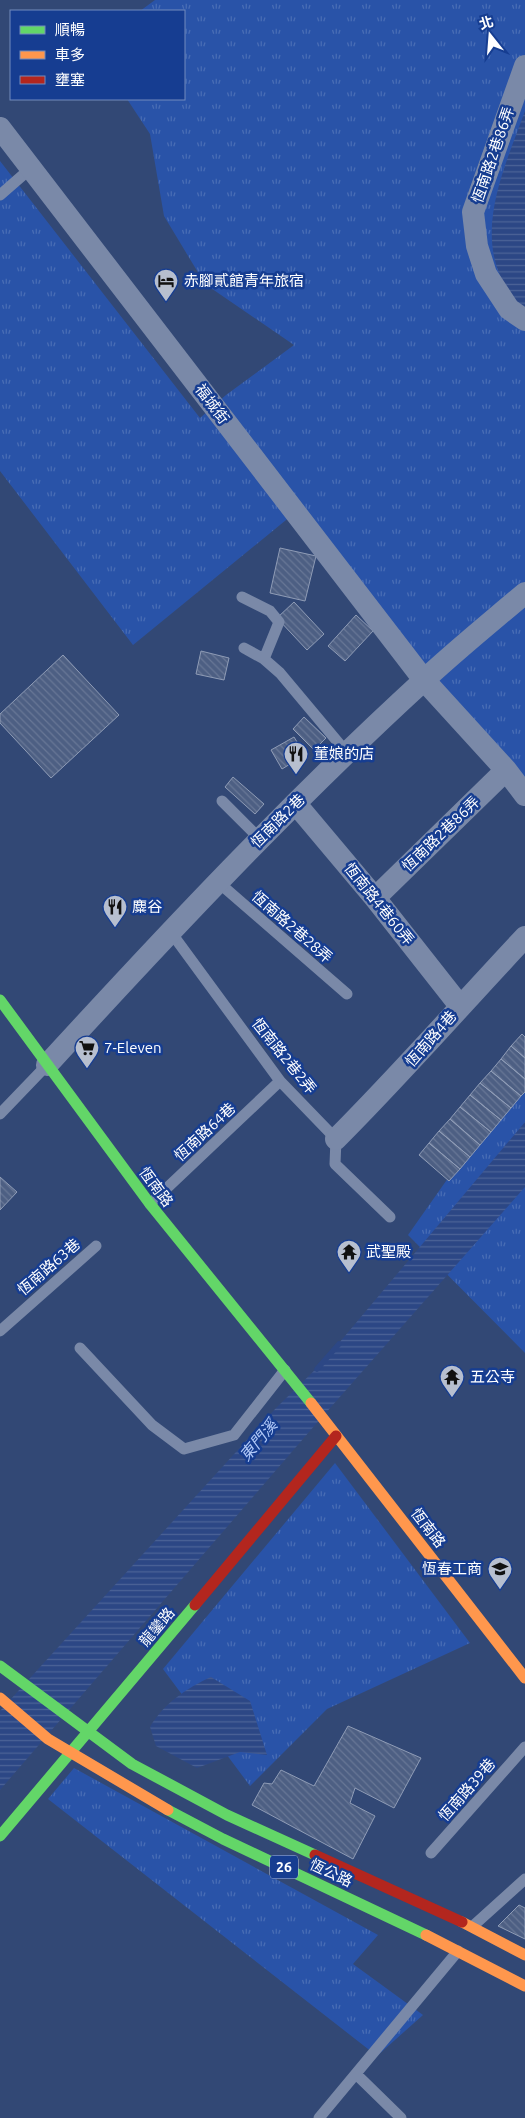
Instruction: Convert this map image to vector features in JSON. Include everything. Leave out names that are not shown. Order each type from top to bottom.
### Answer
[{"type":"street","name":"恆南路2巷86弄","points":[[525,66],[473,212],[477,246],[486,274],[509,310],[525,320]]},
{"type":"street","name":"福城街","points":[[0,128],[424,680]]},
{"type":"street","name":"恆南路2巷","points":[[47,1065],[170,931],[347,753],[424,680],[525,593]]},
{"type":"street","points":[[424,680],[506,770],[525,795]]},
{"type":"street","name":"恆南路2巷86弄","points":[[375,898],[506,770]]},
{"type":"street","name":"恆南路4巷60弄","points":[[296,804],[375,898],[460,1006]]},
{"type":"street","name":"恆南路4巷","points":[[336,1139],[400,1075],[460,1006],[525,937]]},
{"type":"street","name":"恆南路","points":[[0,1000],[150,1204],[298,1386],[525,1678]]},
{"type":"street","name":"龍鑾路","points":[[0,1836],[72,1754],[336,1436]]},
{"type":"street","name":"恆公路","points":[[0,1666],[132,1764],[465,1939],[525,1986]]},
{"type":"street","name":"恆公路","points":[[2,1700],[48,1739],[150,1800],[223,1839],[465,1939],[525,1954]]},
{"type":"lane","points":[[0,195],[31,168]]},
{"type":"lane","points":[[242,597],[270,611],[279,622],[264,659]]},
{"type":"lane","points":[[244,648],[264,659],[280,673],[347,753]]},
{"type":"lane","points":[[222,801],[260,839]]},
{"type":"lane","name":"恆南路2巷28弄","points":[[218,882],[347,994]]},
{"type":"lane","name":"恆南路2巷2弄","points":[[170,931],[280,1081],[336,1139]]},
{"type":"lane","points":[[0,1114],[47,1065]]},
{"type":"lane","name":"恆南路64巷","points":[[150,1204],[280,1081]]},
{"type":"lane","points":[[336,1139],[336,1164],[390,1217]]},
{"type":"lane","name":"恆南路63巷","points":[[0,1331],[96,1246]]},
{"type":"lane","points":[[80,1348],[152,1425],[184,1449],[234,1435],[285,1370]]},
{"type":"lane","name":"恆南路39巷","points":[[431,1853],[525,1747]]},
{"type":"lane","points":[[319,2118],[357,2075],[465,1939],[525,1879]]},
{"type":"lane","points":[[357,2075],[401,2118]]},
{"type":"green space","points":[[155,0],[525,0],[525,789],[297,511],[133,645],[0,471],[0,161],[200,418],[226,395],[294,345],[205,284],[164,216],[150,134],[128,100],[185,100],[185,10],[141,10]]},
{"type":"green space","points":[[525,1069],[525,1353],[408,1235]]},
{"type":"green space","points":[[335,1463],[470,1643],[327,1709],[250,1786],[163,1669]]},
{"type":"green space","points":[[74,1768],[378,1935],[353,1964],[423,2015],[377,2056],[48,1799]]},
{"type":"water","points":[[525,111],[525,310],[507,288],[496,264],[492,239],[493,213],[498,188]]},
{"type":"water","points":[[525,1122],[525,1187],[309,1432],[0,1790],[0,1711],[276,1408],[323,1362]]},
{"type":"water","points":[[211,1677],[250,1701],[267,1755],[240,1752],[197,1768],[156,1746],[150,1727],[156,1718],[177,1697]]},
{"type":"building","points":[[280,548],[316,556],[305,601],[270,593]]},
{"type":"building","points":[[294,602],[324,634],[307,650],[277,618]]},
{"type":"building","points":[[356,615],[373,631],[345,661],[328,646]]},
{"type":"building","points":[[201,651],[229,658],[224,680],[196,674]]},
{"type":"building","points":[[63,655],[119,715],[51,778],[0,723],[0,714]]},
{"type":"building","points":[[304,717],[326,738],[314,750],[293,729]]},
{"type":"building","points":[[294,737],[305,755],[282,769],[271,750]]},
{"type":"building","points":[[233,777],[264,804],[255,814],[225,787]]},
{"type":"building","points":[[522,1034],[525,1037],[525,1058],[511,1046]]},
{"type":"building","points":[[511,1046],[525,1058],[525,1079],[501,1059]]},
{"type":"building","points":[[501,1059],[525,1079],[525,1092],[521,1096],[491,1071]]},
{"type":"building","points":[[491,1071],[521,1096],[511,1108],[480,1083]]},
{"type":"building","points":[[480,1083],[511,1108],[501,1120],[470,1095]]},
{"type":"building","points":[[470,1095],[501,1120],[491,1132],[460,1107]]},
{"type":"building","points":[[460,1107],[491,1132],[480,1145],[450,1119]]},
{"type":"building","points":[[450,1119],[480,1145],[470,1157],[439,1131]]},
{"type":"building","points":[[439,1131],[470,1157],[460,1169],[429,1143]]},
{"type":"building","points":[[429,1143],[460,1169],[449,1181],[419,1155]]},
{"type":"building","points":[[0,1177],[17,1192],[0,1210]]},
{"type":"building","points":[[348,1726],[421,1758],[394,1808],[355,1788],[350,1803],[375,1816],[353,1859],[252,1805],[264,1783],[272,1784],[281,1770],[314,1786]]},
{"type":"building","points":[[519,1905],[525,1908],[525,1939],[498,1926]]},
{"type":"waterway","name":"東門溪","points":[[317,1369],[339,1344]]},
{"type":"traffic: fast","points":[[0,1000],[150,1204],[311,1403]]},
{"type":"traffic: fast","points":[[0,1836],[195,1605]]},
{"type":"traffic: fast","points":[[0,1666],[132,1764],[227,1815],[315,1855]]},
{"type":"traffic: fast","points":[[168,1810],[223,1839],[426,1935]]},
{"type":"traffic: slow","points":[[311,1403],[525,1678]]},
{"type":"traffic: slow","points":[[0,1698],[48,1739],[168,1810]]},
{"type":"traffic: slow","points":[[462,1922],[525,1955]]},
{"type":"traffic: slow","points":[[426,1935],[525,1986]]},
{"type":"traffic: jam","points":[[195,1605],[336,1436]]},
{"type":"traffic: jam","points":[[315,1855],[462,1922]]},
{"type":"place","name":"赤腳貳館青年旅宿","points":[[166,302]]},
{"type":"place","name":"董娘的店","points":[[296,775]]},
{"type":"place","name":"麋谷","points":[[115,928]]},
{"type":"place","name":"7-Eleven","points":[[87,1069]]},
{"type":"place","name":"武聖殿","points":[[349,1273]]},
{"type":"place","name":"五公寺","points":[[452,1398]]},
{"type":"place","name":"恆春工商","points":[[500,1590]]}]
